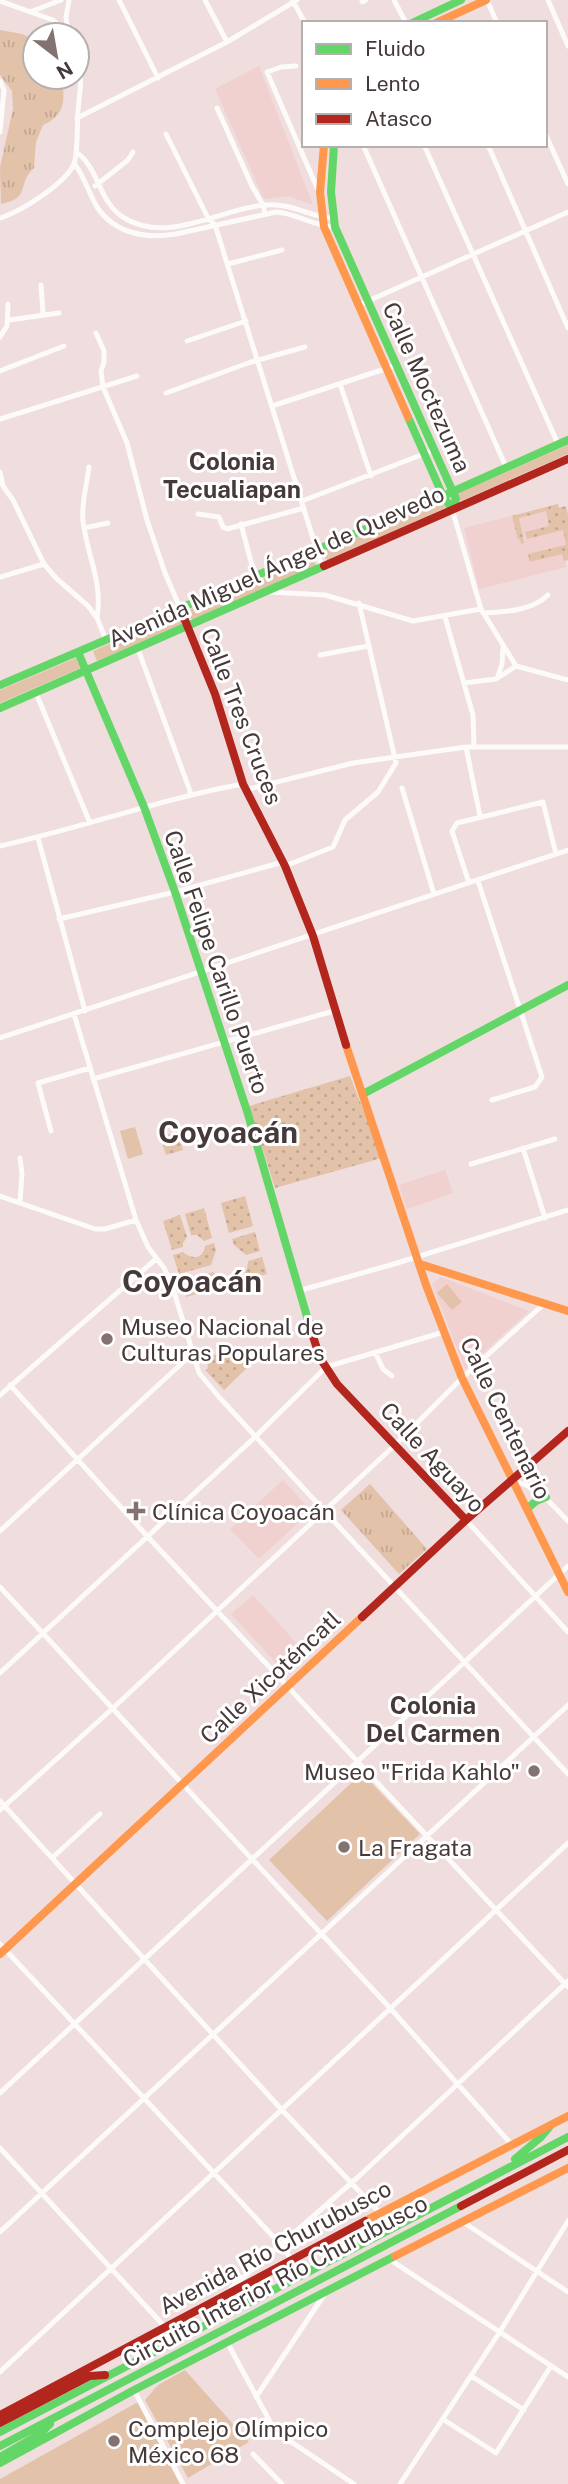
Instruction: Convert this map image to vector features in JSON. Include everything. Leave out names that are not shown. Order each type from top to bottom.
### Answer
[{"type":"main road","points":[[416,21],[461,0]]},
{"type":"main road","points":[[440,21],[486,0]]},
{"type":"main road","name":"Calle Moctezuma","points":[[324,147],[320,192],[324,227],[443,496],[452,509]]},
{"type":"main road","name":"Calle Moctezuma","points":[[334,147],[331,192],[335,227],[456,499],[452,509]]},
{"type":"main road","name":"Avenida Miguel Ángel de Quevedo","points":[[0,685],[453,492],[568,439]]},
{"type":"main road","name":"Avenida Miguel Ángel de Quevedo","points":[[0,708],[568,459]]},
{"type":"main road","name":"Calle Tres Cruces","points":[[180,608],[215,694],[244,787],[284,864],[313,936],[334,1011],[363,1094]]},
{"type":"main road","name":"Calle Felipe Carillo Puerto","points":[[78,652],[144,807],[202,972],[268,1181],[298,1291]]},
{"type":"main road","points":[[363,1094],[568,985]]},
{"type":"main road","name":"Calle Centenario","points":[[363,1094],[462,1378],[568,1592]]},
{"type":"main road","points":[[419,1260],[568,1311]]},
{"type":"main road","name":"Calle Aguayo","points":[[298,1291],[326,1367],[337,1384],[466,1520]]},
{"type":"main road","name":"Calle Xicoténcatl","points":[[2,1949],[183,1785],[466,1520],[568,1431]]},
{"type":"main road","points":[[528,1508],[546,1497]]},
{"type":"main road","name":"Avenida Río Churubusco","points":[[0,2415],[291,2259],[568,2116]]},
{"type":"main road","points":[[503,2171],[551,2125]]},
{"type":"main road","name":"Circuito Interior Río Churubusco","points":[[0,2432],[568,2137]]},
{"type":"main road","name":"Circuito Interior Río Churubusco","points":[[0,2446],[568,2150]]},
{"type":"main road","points":[[0,2463],[134,2390],[568,2168]]},
{"type":"main road","points":[[0,2423],[90,2376],[111,2374]]},
{"type":"main road","points":[[0,2457],[40,2434],[54,2418]]},
{"type":"street","points":[[30,12],[61,0]]},
{"type":"street","points":[[67,21],[69,0]]},
{"type":"street","points":[[119,0],[158,78]]},
{"type":"street","points":[[205,0],[227,42]]},
{"type":"street","points":[[394,0],[405,21]]},
{"type":"street","points":[[486,0],[496,21]]},
{"type":"street","points":[[548,0],[568,46]]},
{"type":"street","points":[[0,1],[54,21]]},
{"type":"street","points":[[77,118],[227,42],[295,1],[303,21]]},
{"type":"street","points":[[296,66],[267,72],[311,177],[320,192]]},
{"type":"street","points":[[0,81],[4,90],[0,132]]},
{"type":"street","points":[[0,218],[22,209],[63,178],[74,163],[80,91]]},
{"type":"street","points":[[217,108],[265,213]]},
{"type":"street","points":[[166,134],[208,218],[215,225],[323,567]]},
{"type":"street","points":[[547,137],[568,184]]},
{"type":"street","points":[[364,147],[506,467]]},
{"type":"street","points":[[425,147],[558,444]]},
{"type":"street","points":[[489,147],[568,328]]},
{"type":"street","points":[[76,152],[88,163],[114,211],[145,228],[162,228],[263,205],[284,204],[301,208],[322,218],[333,218]]},
{"type":"street","points":[[89,188],[128,160],[133,152]]},
{"type":"street","points":[[74,163],[105,217],[117,226],[140,235],[160,236],[265,213],[284,212],[324,227],[335,227]]},
{"type":"street","points":[[97,206],[107,201]]},
{"type":"street","points":[[359,305],[568,212]]},
{"type":"street","points":[[228,264],[282,250]]},
{"type":"street","points":[[41,285],[43,314]]},
{"type":"street","points":[[0,337],[9,320],[8,304]]},
{"type":"street","points":[[9,320],[60,313]]},
{"type":"street","points":[[187,341],[246,321]]},
{"type":"street","points":[[96,333],[104,351],[101,371],[103,387]]},
{"type":"street","points":[[0,371],[64,346]]},
{"type":"street","points":[[166,393],[305,346]]},
{"type":"street","points":[[272,406],[397,365]]},
{"type":"street","points":[[0,419],[137,376]]},
{"type":"street","points":[[340,384],[370,476]]},
{"type":"street","name":"Calle Tres Cruces","points":[[103,387],[127,443],[147,520],[180,608]]},
{"type":"street","points":[[302,500],[433,450]]},
{"type":"street","points":[[89,467],[83,518],[97,577],[97,618]]},
{"type":"street","points":[[0,471],[2,486],[13,500],[44,564],[56,578],[77,594],[97,618],[106,640]]},
{"type":"street","points":[[198,514],[219,517],[225,528],[304,508]]},
{"type":"street","points":[[452,509],[482,611],[516,666],[568,680]]},
{"type":"street","points":[[84,528],[108,523]]},
{"type":"street","points":[[241,524],[255,577]]},
{"type":"street","points":[[0,577],[44,564]]},
{"type":"street","points":[[265,592],[314,593],[359,603],[408,620],[530,606],[548,595]]},
{"type":"street","points":[[60,919],[284,864],[328,851],[333,847],[351,813],[378,792],[393,769],[395,757],[359,603]]},
{"type":"street","points":[[445,617],[474,720],[474,746]]},
{"type":"street","points":[[496,678],[502,664],[502,643]]},
{"type":"street","points":[[320,655],[369,646]]},
{"type":"street","points":[[138,649],[190,790],[189,796]]},
{"type":"street","points":[[464,683],[496,678],[516,666]]},
{"type":"street","points":[[36,693],[90,823]]},
{"type":"street","points":[[0,846],[189,796],[338,766],[474,746],[568,747]]},
{"type":"street","points":[[466,747],[480,816]]},
{"type":"street","points":[[402,788],[434,894]]},
{"type":"street","points":[[469,883],[452,829],[457,823],[543,802],[556,854]]},
{"type":"street","points":[[38,838],[85,1011]]},
{"type":"street","points":[[0,1038],[568,850]]},
{"type":"street","points":[[478,881],[542,1077],[535,1087],[492,1100]]},
{"type":"street","points":[[93,1079],[334,1011]]},
{"type":"street","points":[[74,1014],[136,1220],[171,1282],[199,1373],[255,1437],[568,1774]]},
{"type":"street","points":[[51,1131],[38,1083],[90,1068]]},
{"type":"street","points":[[471,1164],[555,1139]]},
{"type":"street","points":[[523,1148],[545,1218]]},
{"type":"street","points":[[20,1158],[20,1202]]},
{"type":"street","points":[[0,1196],[95,1230],[136,1220]]},
{"type":"street","points":[[298,1291],[419,1260],[568,1210]]},
{"type":"street","points":[[0,1395],[156,1259]]},
{"type":"street","points":[[381,2213],[1,1806],[113,1709],[396,1444],[462,1378],[544,1304]]},
{"type":"street","points":[[0,1673],[255,1437],[326,1367],[444,1332]]},
{"type":"street","points":[[374,1352],[383,1370],[392,1376]]},
{"type":"street","points":[[0,1531],[193,1353]]},
{"type":"street","points":[[10,1385],[147,1536],[567,1984],[282,2246],[219,2299]]},
{"type":"street","points":[[513,1480],[529,1484],[546,1497],[568,1521]]},
{"type":"street","name":"Calle Aguayo","points":[[466,1520],[568,1632]]},
{"type":"street","points":[[0,2093],[568,1566]]},
{"type":"street","points":[[0,1587],[390,2008],[512,2145]]},
{"type":"street","points":[[0,2232],[568,1704]]},
{"type":"street","points":[[52,1858],[100,1814]]},
{"type":"street","points":[[0,2372],[568,1843]]},
{"type":"street","points":[[2,1949],[145,2098],[291,2259]]},
{"type":"street","points":[[0,2148],[164,2327]]},
{"type":"street","points":[[400,2484],[499,2333],[568,2221]]},
{"type":"street","points":[[462,2222],[568,2292]]},
{"type":"street","points":[[390,2259],[568,2377]]},
{"type":"street","points":[[256,2398],[327,2291]]},
{"type":"street","points":[[228,2342],[275,2431],[354,2484]]},
{"type":"street","points":[[443,2420],[496,2453],[551,2366]]},
{"type":"street","points":[[471,2376],[524,2410]]},
{"type":"street","points":[[134,2390],[183,2484]]},
{"type":"street","points":[[253,2454],[282,2484]]},
{"type":"shaded area","points":[[259,66],[313,205],[288,196],[266,199],[263,197],[215,89]]},
{"type":"shaded area","points":[[558,504],[559,508],[566,506],[568,515],[566,567],[479,589],[464,528]]},
{"type":"shaded area","points":[[445,1170],[453,1193],[407,1209],[399,1185]]},
{"type":"shaded area","points":[[441,1277],[529,1311],[465,1369],[432,1284]]},
{"type":"shaded area","points":[[283,1480],[311,1511],[259,1559],[230,1529]]},
{"type":"shaded area","points":[[253,1595],[308,1656],[287,1675],[231,1614]]},
{"type":"green space","points":[[0,30],[21,34],[21,91],[63,93],[60,112],[43,125],[36,142],[34,168],[20,194],[17,198],[1,204],[0,167],[13,109],[12,91],[0,75]]},
{"type":"green space","points":[[568,445],[568,454],[461,501],[457,494]]},
{"type":"green space","points":[[442,501],[445,508],[327,561],[323,552]]},
{"type":"green space","points":[[558,504],[559,508],[566,506],[568,515],[568,560],[564,561],[562,554],[530,562],[528,554],[566,545],[563,530],[527,539],[525,532],[549,526],[546,511],[519,518],[524,543],[521,544],[512,516]]},
{"type":"green space","points":[[313,558],[316,566],[192,620],[188,610]]},
{"type":"green space","points":[[180,614],[183,624],[97,661],[93,651]]},
{"type":"green space","points":[[76,658],[81,668],[0,703],[0,690]]},
{"type":"green space","points":[[350,1076],[382,1158],[275,1188],[249,1106]]},
{"type":"green space","points":[[135,1127],[143,1154],[128,1159],[120,1131]]},
{"type":"green space","points":[[178,1132],[183,1150],[166,1155],[160,1137]]},
{"type":"green space","points":[[245,1196],[253,1226],[229,1233],[221,1203]]},
{"type":"green space","points":[[204,1208],[212,1238],[204,1241],[197,1235],[191,1235],[185,1214]]},
{"type":"green space","points":[[180,1215],[187,1237],[183,1247],[172,1250],[163,1221]]},
{"type":"green space","points":[[255,1232],[260,1251],[246,1255],[234,1245],[232,1239]]},
{"type":"green space","points":[[214,1243],[216,1250],[211,1265],[179,1274],[173,1255],[183,1252],[197,1257],[202,1254],[205,1246]]},
{"type":"green space","points":[[262,1257],[267,1274],[243,1281],[248,1261]]},
{"type":"green space","points":[[213,1272],[226,1286],[186,1297],[181,1281]]},
{"type":"green space","points":[[447,1284],[462,1302],[452,1310],[437,1293]]},
{"type":"green space","points":[[231,1350],[248,1367],[224,1390],[205,1370],[208,1369],[207,1357]]},
{"type":"green space","points":[[370,1484],[427,1549],[399,1574],[341,1510]]},
{"type":"green space","name":"La Fragata","points":[[362,1773],[420,1834],[327,1921],[269,1860]]},
{"type":"green space","points":[[185,2370],[249,2442],[188,2478],[145,2400],[158,2385]]},
{"type":"green space","name":"Complejo Olímpico México 68","points":[[138,2402],[180,2484],[0,2484],[0,2479]]},
{"type":"traffic: fast","points":[[416,21],[461,0]]},
{"type":"traffic: fast","points":[[334,147],[331,192],[335,227],[456,499],[452,509]]},
{"type":"traffic: fast","points":[[408,417],[443,496],[452,509]]},
{"type":"traffic: fast","points":[[0,685],[568,440]]},
{"type":"traffic: fast","points":[[0,708],[324,566]]},
{"type":"traffic: fast","points":[[78,652],[144,807],[175,892],[247,1111],[310,1327]]},
{"type":"traffic: fast","points":[[363,1094],[568,985]]},
{"type":"traffic: fast","points":[[528,1508],[546,1497]]},
{"type":"traffic: fast","points":[[515,2159],[551,2125]]},
{"type":"traffic: fast","points":[[0,2432],[568,2137]]},
{"type":"traffic: fast","points":[[0,2446],[461,2206]]},
{"type":"traffic: fast","points":[[0,2463],[134,2390],[395,2256]]},
{"type":"traffic: fast","points":[[0,2457],[40,2434],[50,2424]]},
{"type":"traffic: slow","points":[[440,21],[486,0]]},
{"type":"traffic: slow","points":[[324,147],[320,192],[324,227],[408,417]]},
{"type":"traffic: slow","points":[[346,1045],[426,1285],[462,1378],[568,1592]]},
{"type":"traffic: slow","points":[[420,1264],[568,1311]]},
{"type":"traffic: slow","points":[[0,1954],[362,1617]]},
{"type":"traffic: slow","points":[[365,2221],[568,2116]]},
{"type":"traffic: slow","points":[[395,2256],[568,2168]]},
{"type":"traffic: jam","points":[[324,566],[568,459]]},
{"type":"traffic: jam","points":[[180,608],[215,694],[243,784],[285,866],[313,936],[346,1045]]},
{"type":"traffic: jam","points":[[310,1327],[320,1358],[337,1384],[466,1520]]},
{"type":"traffic: jam","points":[[362,1617],[466,1520],[568,1431]]},
{"type":"traffic: jam","points":[[461,2206],[568,2150]]},
{"type":"traffic: jam","points":[[0,2415],[365,2221]]},
{"type":"traffic: jam","points":[[0,2423],[90,2376],[105,2375]]},
{"type":"place","name":"Museo Nacional de Culturas Populares","points":[[107,1339]]},
{"type":"place","name":"Clínica Coyoacán","points":[[136,1511]]},
{"type":"place","name":"Museo \"Frida Kahlo\"","points":[[534,1771]]},
{"type":"place","name":"La Fragata","points":[[344,1847]]},
{"type":"place","name":"Complejo Olímpico México 68","points":[[114,2441]]},
{"type":"district","name":"Colonia Tecualiapan","points":[[232,475]]},
{"type":"district","name":"Coyoacán","points":[[228,1132]]},
{"type":"district","name":"Coyoacán","points":[[192,1281]]},
{"type":"district","name":"Colonia Del Carmen","points":[[433,1719]]}]
